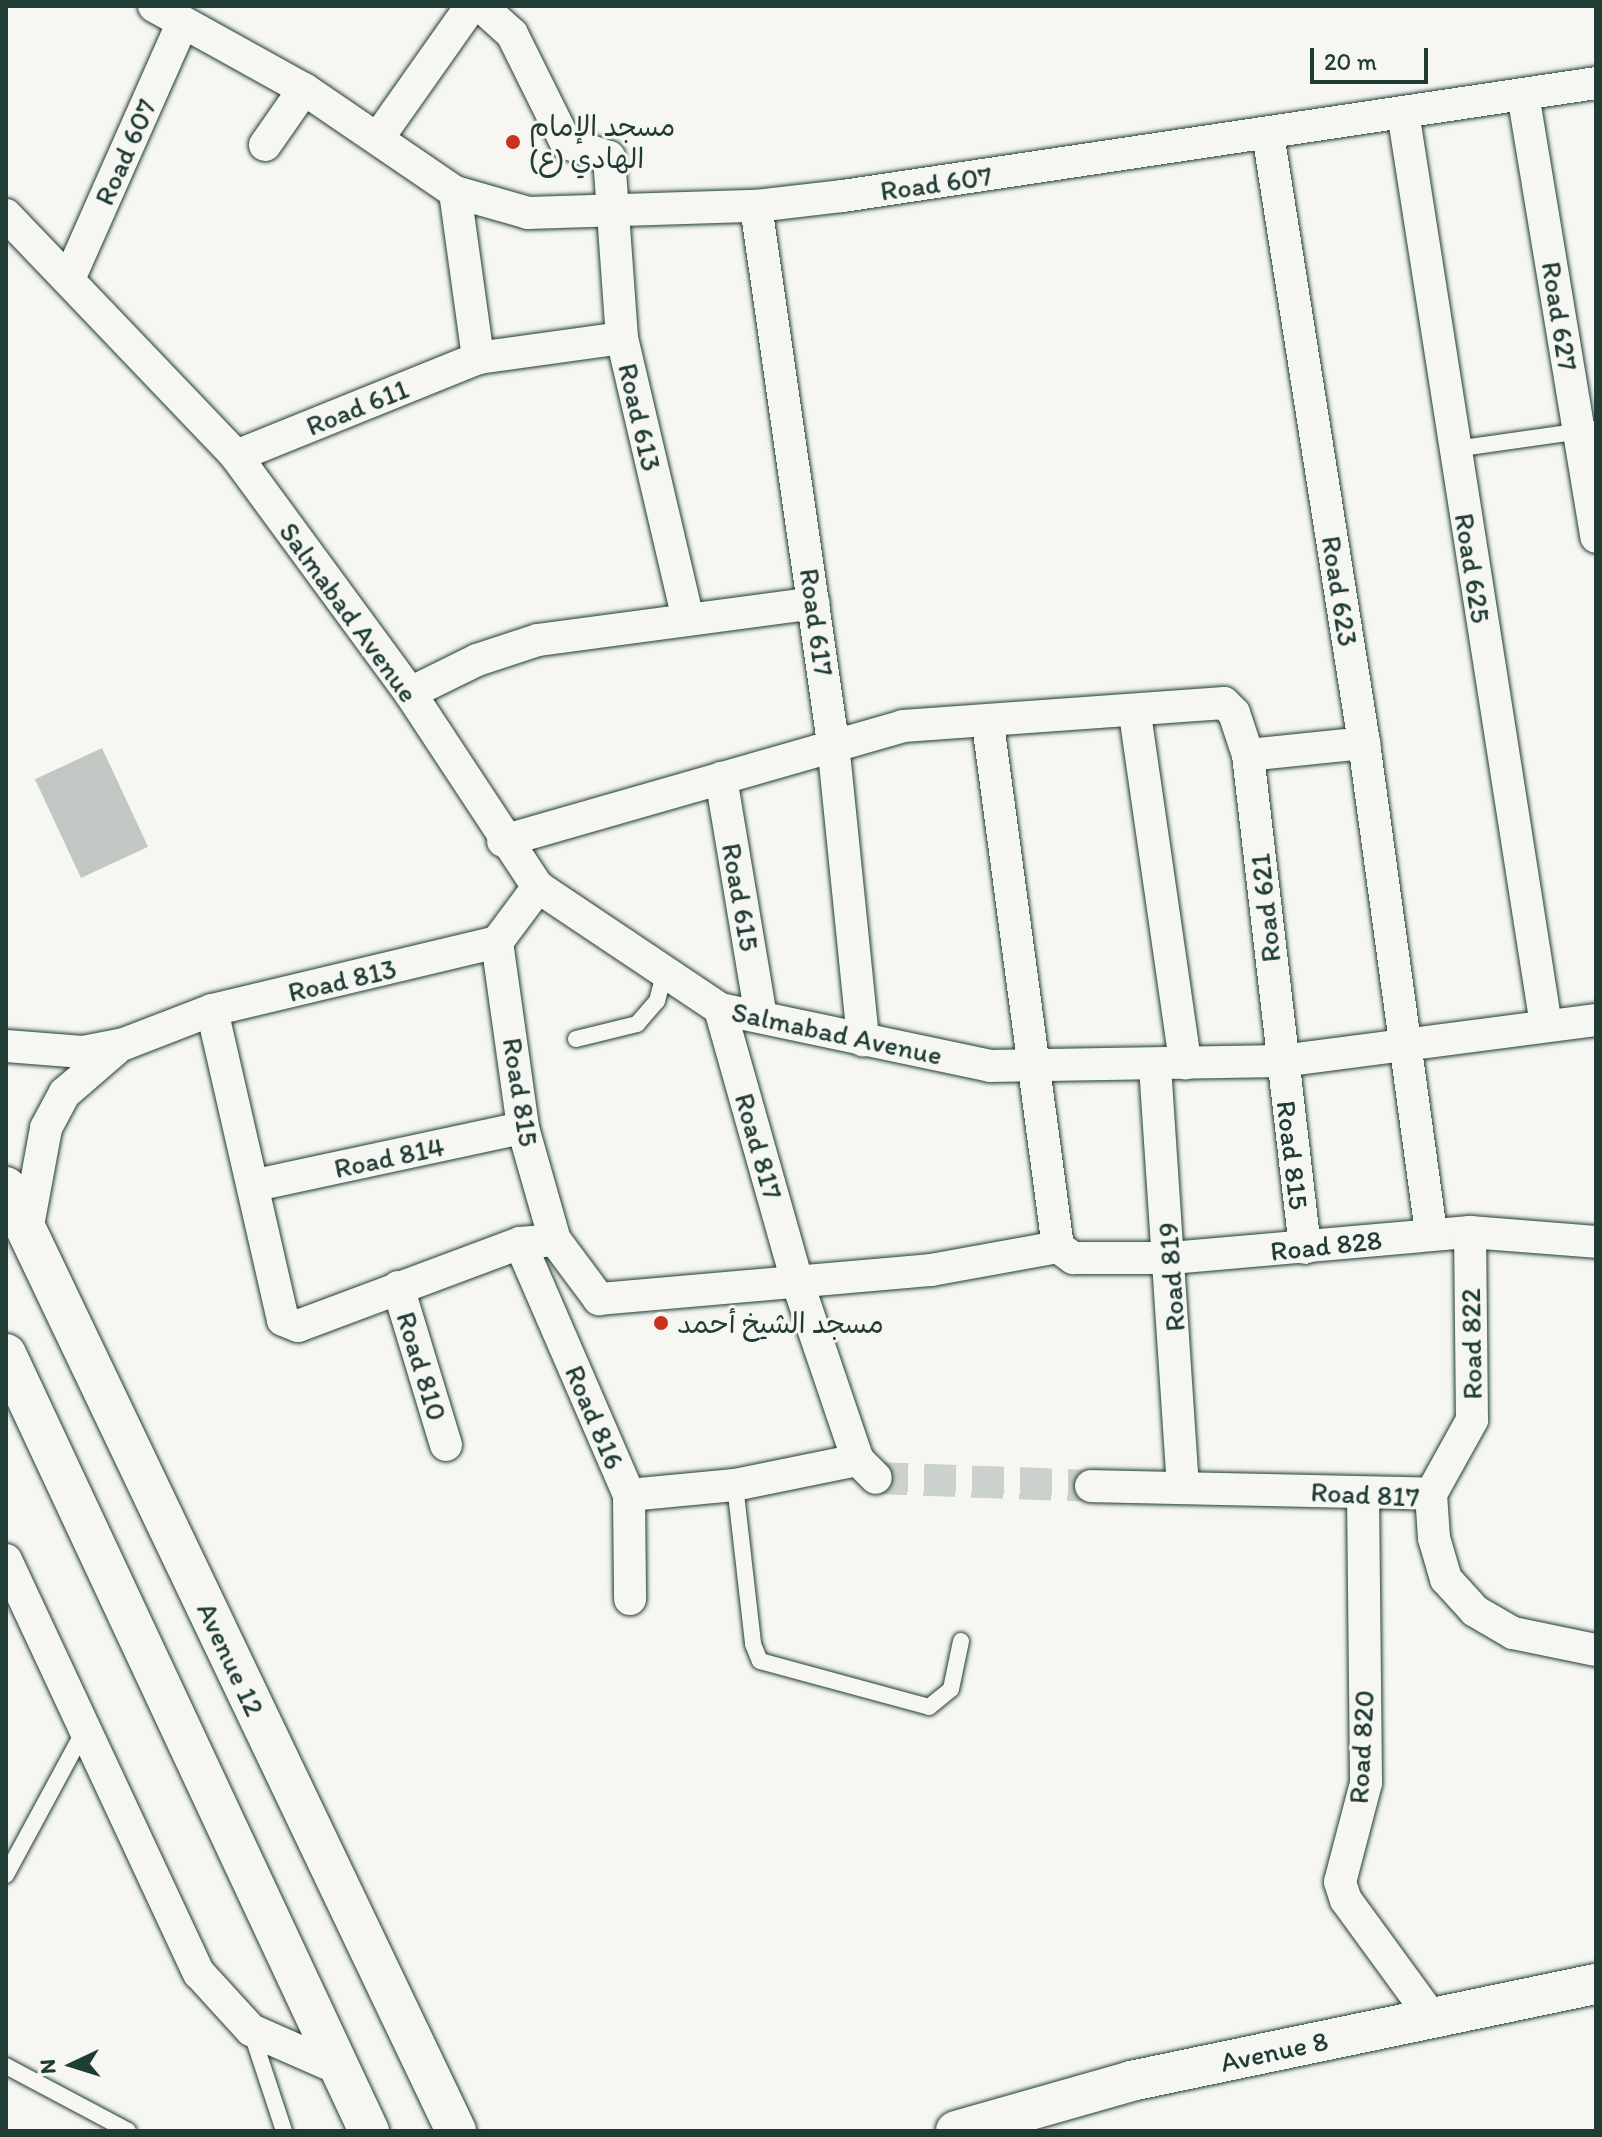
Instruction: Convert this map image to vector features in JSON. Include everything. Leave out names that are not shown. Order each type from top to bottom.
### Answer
[{"type":"street","name":"Road 607","points":[[154,6],[181,26],[304,89],[455,192],[528,213],[756,206],[1268,134],[1596,83]]},
{"type":"street","points":[[378,138],[471,6]]},
{"type":"street","name":"Road 613","points":[[481,6],[512,34],[566,143],[576,150],[601,150],[609,157],[622,338],[688,619]]},
{"type":"street","name":"Road 607","points":[[69,279],[181,26]]},
{"type":"street","points":[[265,145],[304,89]]},
{"type":"street","name":"Road 627","points":[[1523,94],[1587,430],[1596,537]]},
{"type":"street","name":"Road 625","points":[[1403,112],[1546,1025]]},
{"type":"street","name":"Road 623","points":[[1268,134],[1364,743],[1403,1049]]},
{"type":"street","points":[[455,192],[478,358]]},
{"type":"street","name":"Road 617","points":[[756,206],[833,743],[863,1040]]},
{"type":"street","name":"Salmabad Avenue","points":[[6,215],[236,456],[410,693],[503,841],[538,887],[720,1009],[990,1066],[1281,1061],[1403,1049],[1546,1025],[1596,1020]]},
{"type":"street","name":"Road 611","points":[[236,456],[478,358],[622,338]]},
{"type":"street","points":[[410,693],[538,640],[814,603]]},
{"type":"street","name":"Road 621","points":[[1135,714],[1224,703],[1234,713],[1248,755],[1281,1061]]},
{"type":"street","points":[[503,841],[833,743],[903,726],[1135,714]]},
{"type":"street","name":"Road 819","points":[[1135,714],[1170,1065],[1171,1258],[1183,1488]]},
{"type":"street","points":[[212,1010],[256,1185],[283,1320],[298,1326],[520,1243],[555,1240],[606,1301],[931,1270],[1058,1247],[988,724]]},
{"type":"street","points":[[1248,755],[1364,743]]},
{"type":"street","name":"Road 615","points":[[721,778],[761,1016]]},
{"type":"street","points":[[497,942],[538,887]]},
{"type":"street","name":"Road 815","points":[[497,942],[523,1128],[555,1240]]},
{"type":"street","name":"Road 813","points":[[6,1046],[83,1052],[124,1044],[212,1010],[497,942]]},
{"type":"street","name":"Road 817","points":[[720,1009],[798,1284],[867,1469],[735,1485]]},
{"type":"street","name":"Road 813","points":[[27,1231],[52,1116],[91,1065],[124,1044]]},
{"type":"street","points":[[1403,1049],[1431,1233]]},
{"type":"street","name":"Road 815","points":[[1281,1061],[1305,1248]]},
{"type":"street","name":"Road 814","points":[[256,1185],[523,1128]]},
{"type":"street","name":"Avenue 12","points":[[6,1187],[456,2131]]},
{"type":"street","name":"Road 828","points":[[1058,1247],[1073,1258],[1171,1258],[1305,1248],[1431,1233],[1470,1232],[1596,1242]]},
{"type":"street","name":"Road 822","points":[[1431,1494],[1472,1420],[1470,1232]]},
{"type":"street","name":"Road 816","points":[[520,1243],[629,1495],[630,1599]]},
{"type":"street","name":"Road 810","points":[[398,1287],[446,1445]]},
{"type":"street","points":[[6,1354],[369,2131]]},
{"type":"street","points":[[629,1495],[735,1485]]},
{"type":"street","name":"Road 817","points":[[1091,1486],[1431,1494],[1434,1538],[1446,1579],[1475,1611],[1513,1633],[1596,1650]]},
{"type":"street","name":"Road 820","points":[[1363,1493],[1366,1783],[1340,1882],[1346,1900],[1432,2018]]},
{"type":"street","points":[[6,1560],[199,1973],[251,2030],[342,2070]]},
{"type":"street","name":"Avenue 8","points":[[956,2131],[1131,2081],[1596,1984]]},
{"type":"lane","points":[[1455,449],[1587,430]]},
{"type":"lane","points":[[576,1039],[637,1024],[657,1001],[665,971]]},
{"type":"lane","points":[[735,1485],[748,1571],[755,1654],[769,1667],[929,1707],[951,1689],[961,1641]]},
{"type":"lane","points":[[6,1875],[85,1729]]},
{"type":"lane","points":[[251,2030],[284,2131]]},
{"type":"lane","points":[[6,2066],[128,2131]]},
{"type":"building","points":[[102,748],[148,847],[81,878],[35,779]]},
{"type":"tunnel","points":[[876,1478],[1091,1486]]},
{"type":"place","name":"مسجد الإمام الهادي (ع)","points":[[513,142]]},
{"type":"place","name":"مسجد الشيخ أحمد","points":[[661,1323]]}]
